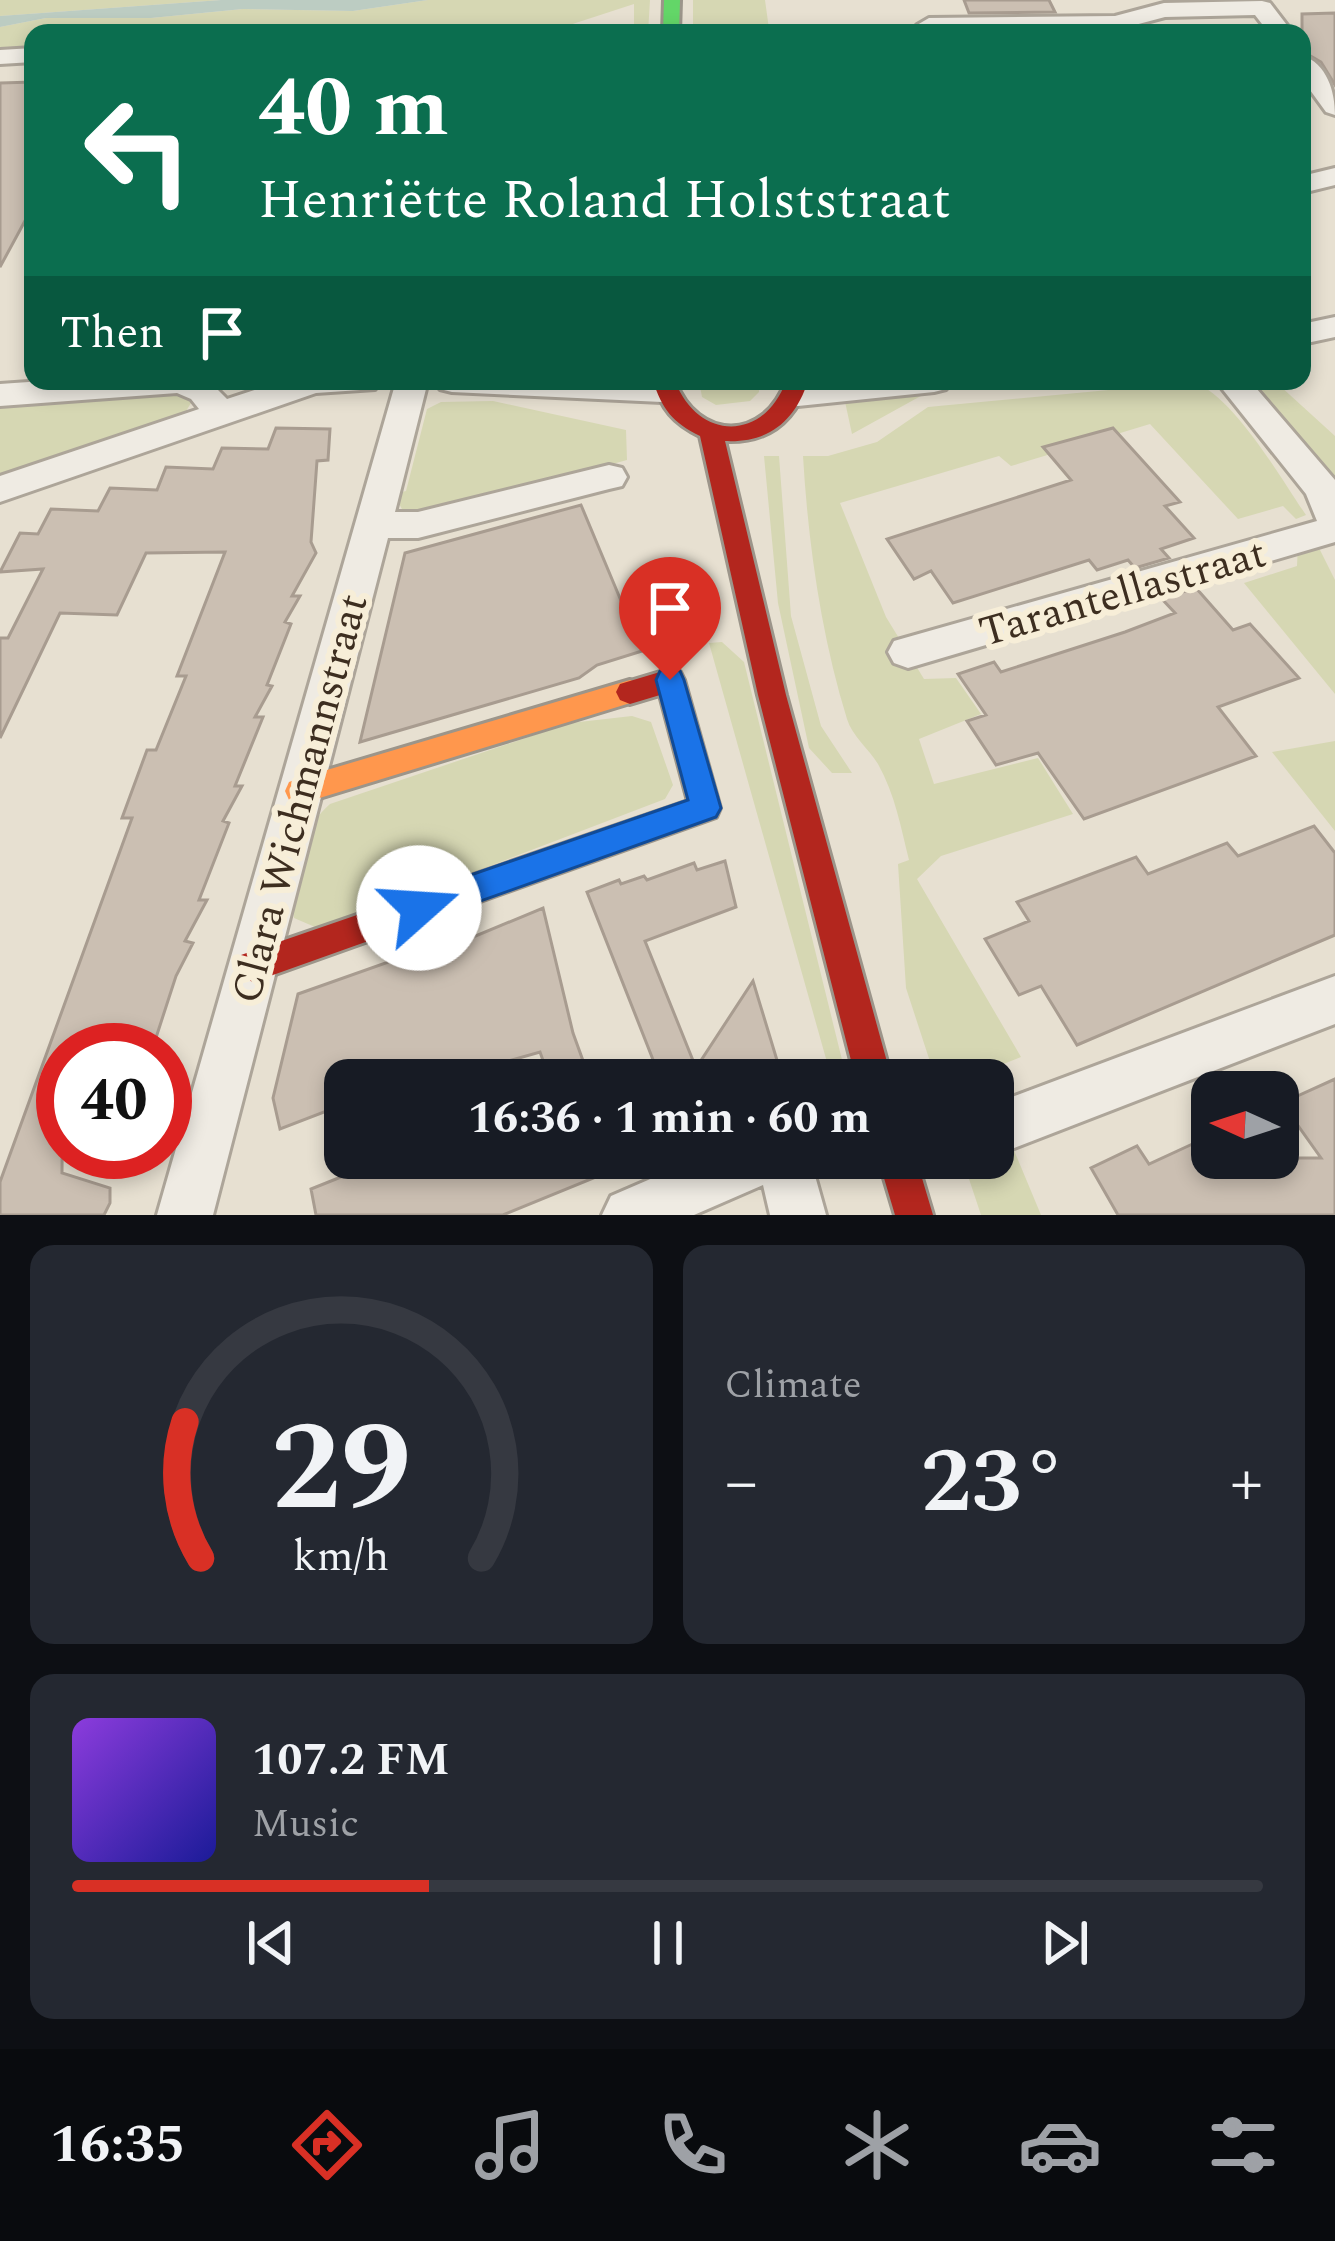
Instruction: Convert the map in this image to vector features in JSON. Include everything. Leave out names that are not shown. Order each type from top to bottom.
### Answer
[{"type":"street","points":[[991,24],[1116,22],[1164,10],[1259,4]]},
{"type":"street","points":[[1311,74],[1335,107]]},
{"type":"street","points":[[0,395],[41,390]]},
{"type":"street","points":[[200,390],[220,414]]},
{"type":"street","points":[[0,489],[290,390]]},
{"type":"street","name":"Clara Wichmannstraat","points":[[185,1215],[410,390]]},
{"type":"street","points":[[664,390],[670,408],[686,422],[710,430],[747,432],[790,412],[797,390]]},
{"type":"street","points":[[1240,390],[1322,489],[1335,520]]},
{"type":"street","points":[[710,430],[772,695],[868,1059]]},
{"type":"street","points":[[747,432],[772,695]]},
{"type":"street","points":[[373,525],[418,524],[609,477]]},
{"type":"street","name":"Tarantellastraat","points":[[908,652],[1335,530]]},
{"type":"street","points":[[253,966],[705,808],[670,680],[300,791]]},
{"type":"street","points":[[1014,1122],[1335,1000]]},
{"type":"street","points":[[630,1215],[714,1179]]},
{"type":"street","points":[[789,1179],[799,1215]]},
{"type":"street","points":[[903,1179],[914,1215]]},
{"type":"green space","points":[[0,0],[221,0],[0,16]]},
{"type":"green space","points":[[428,0],[650,0],[649,24],[634,24],[634,4],[573,24],[24,24],[24,53],[0,54],[0,27],[46,18],[151,18],[243,9],[353,11]]},
{"type":"green space","points":[[693,0],[765,0],[768,24],[693,24]]},
{"type":"green space","points":[[180,390],[187,393],[191,403],[183,416],[0,475],[0,403]]},
{"type":"green space","points":[[701,390],[759,390],[750,401],[716,405],[702,397]]},
{"type":"green space","points":[[1108,390],[1209,390],[1240,421],[1306,515],[1296,519],[1283,506],[1238,519],[1150,424],[1011,466],[999,456],[840,503],[886,617],[924,679],[956,678],[981,714],[919,739],[934,784],[1038,758],[1073,814],[941,856],[917,879],[1021,1057],[1014,1060],[929,1059],[906,988],[898,864],[909,860],[897,811],[878,764],[849,725],[830,655],[808,522],[803,456],[828,456],[877,442],[928,407]]},
{"type":"green space","points":[[1261,390],[1284,390],[1335,436],[1335,482]]},
{"type":"green space","points":[[928,392],[852,434],[844,397]]},
{"type":"green space","points":[[493,401],[626,430],[627,460],[423,516],[404,513],[394,494],[406,491],[427,409],[441,402]]},
{"type":"green space","points":[[764,456],[779,456],[791,616],[821,726],[852,773],[832,773],[809,748],[778,603]]},
{"type":"green space","points":[[1298,545],[1318,546],[1335,580],[1335,694],[1244,583],[1297,566]]},
{"type":"green space","points":[[722,642],[744,662],[842,1059],[826,1059],[709,643]]},
{"type":"green space","points":[[632,716],[651,722],[673,785],[665,799],[322,930],[294,918],[298,856],[311,827],[330,804],[570,723]]},
{"type":"green space","points":[[1335,741],[1335,831],[1272,752]]},
{"type":"green space","points":[[1014,1150],[1041,1215],[981,1215],[969,1179],[1014,1179]]},
{"type":"shaded area","points":[[221,0],[428,0],[353,11],[243,9],[151,18],[46,18],[0,27],[0,16]]},
{"type":"building","points":[[964,0],[1049,0],[1055,12],[969,13]]},
{"type":"building","points":[[1335,13],[1335,85],[1321,62],[1311,56],[1311,24],[1302,24],[1302,14]]},
{"type":"building","points":[[24,82],[24,223],[0,267],[0,83]]},
{"type":"building","points":[[276,428],[330,429],[328,460],[317,461],[311,542],[316,553],[292,596],[300,596],[285,622],[291,624],[267,685],[272,686],[255,717],[263,717],[235,786],[242,786],[223,821],[229,823],[199,900],[207,900],[185,941],[193,943],[161,1023],[58,1023],[132,818],[122,818],[147,750],[156,750],[186,676],[177,676],[225,552],[146,553],[117,615],[60,613],[0,738],[0,638],[8,638],[43,569],[0,572],[20,533],[38,534],[51,509],[98,511],[110,488],[157,490],[166,467],[213,469],[222,448],[268,449]]},
{"type":"building","points":[[1113,428],[1180,502],[1165,506],[1194,538],[1161,549],[1169,558],[1135,568],[1128,560],[1097,570],[1089,560],[953,603],[931,571],[914,579],[887,539],[1071,480],[1043,447]]},
{"type":"building","points":[[581,505],[642,651],[597,665],[579,678],[360,742],[405,553]]},
{"type":"building","points":[[1196,588],[1233,630],[1250,624],[1299,678],[1218,707],[1256,756],[1084,819],[1038,753],[996,765],[967,721],[986,715],[958,674],[994,662],[1001,672],[1125,632],[1175,613],[1161,598]]},
{"type":"building","points":[[1314,826],[1335,853],[1335,935],[1077,1045],[1041,986],[1019,995],[985,939],[1029,921],[1017,902],[1136,857],[1148,874],[1227,843],[1238,856]]},
{"type":"building","points":[[725,861],[736,907],[645,941],[692,1059],[653,1059],[587,892],[619,880],[621,884],[644,876],[647,880],[694,863],[697,870]]},
{"type":"building","points":[[543,908],[582,1059],[542,1059],[540,1052],[516,1059],[324,1059],[324,1112],[280,1129],[273,1098],[298,994],[439,944],[442,950]]},
{"type":"building","points":[[753,981],[777,1059],[702,1059]]},
{"type":"building","points":[[1335,1079],[1335,1215],[1118,1215],[1091,1168],[1137,1146],[1149,1164],[1191,1145],[1191,1179],[1299,1179],[1299,1158],[1321,1158],[1299,1127],[1299,1095]]},
{"type":"building","points":[[36,1083],[36,1179],[81,1179],[110,1188],[110,1203],[104,1215],[0,1215],[0,1182]]},
{"type":"building","points":[[336,1179],[591,1179],[503,1215],[316,1215],[311,1189]]},
{"type":"traffic: fast","points":[[671,24],[672,0]]},
{"type":"traffic: slow","points":[[300,791],[630,692]]},
{"type":"traffic: jam","points":[[667,390],[672,404],[688,421],[708,431],[731,434],[774,421],[789,405],[794,390]]},
{"type":"traffic: jam","points":[[710,430],[772,695],[868,1059]]},
{"type":"traffic: jam","points":[[253,966],[705,808],[670,680],[630,692]]},
{"type":"traffic: jam","points":[[903,1179],[914,1215]]},
{"type":"route","points":[[419,908],[705,808],[670,680]]}]
